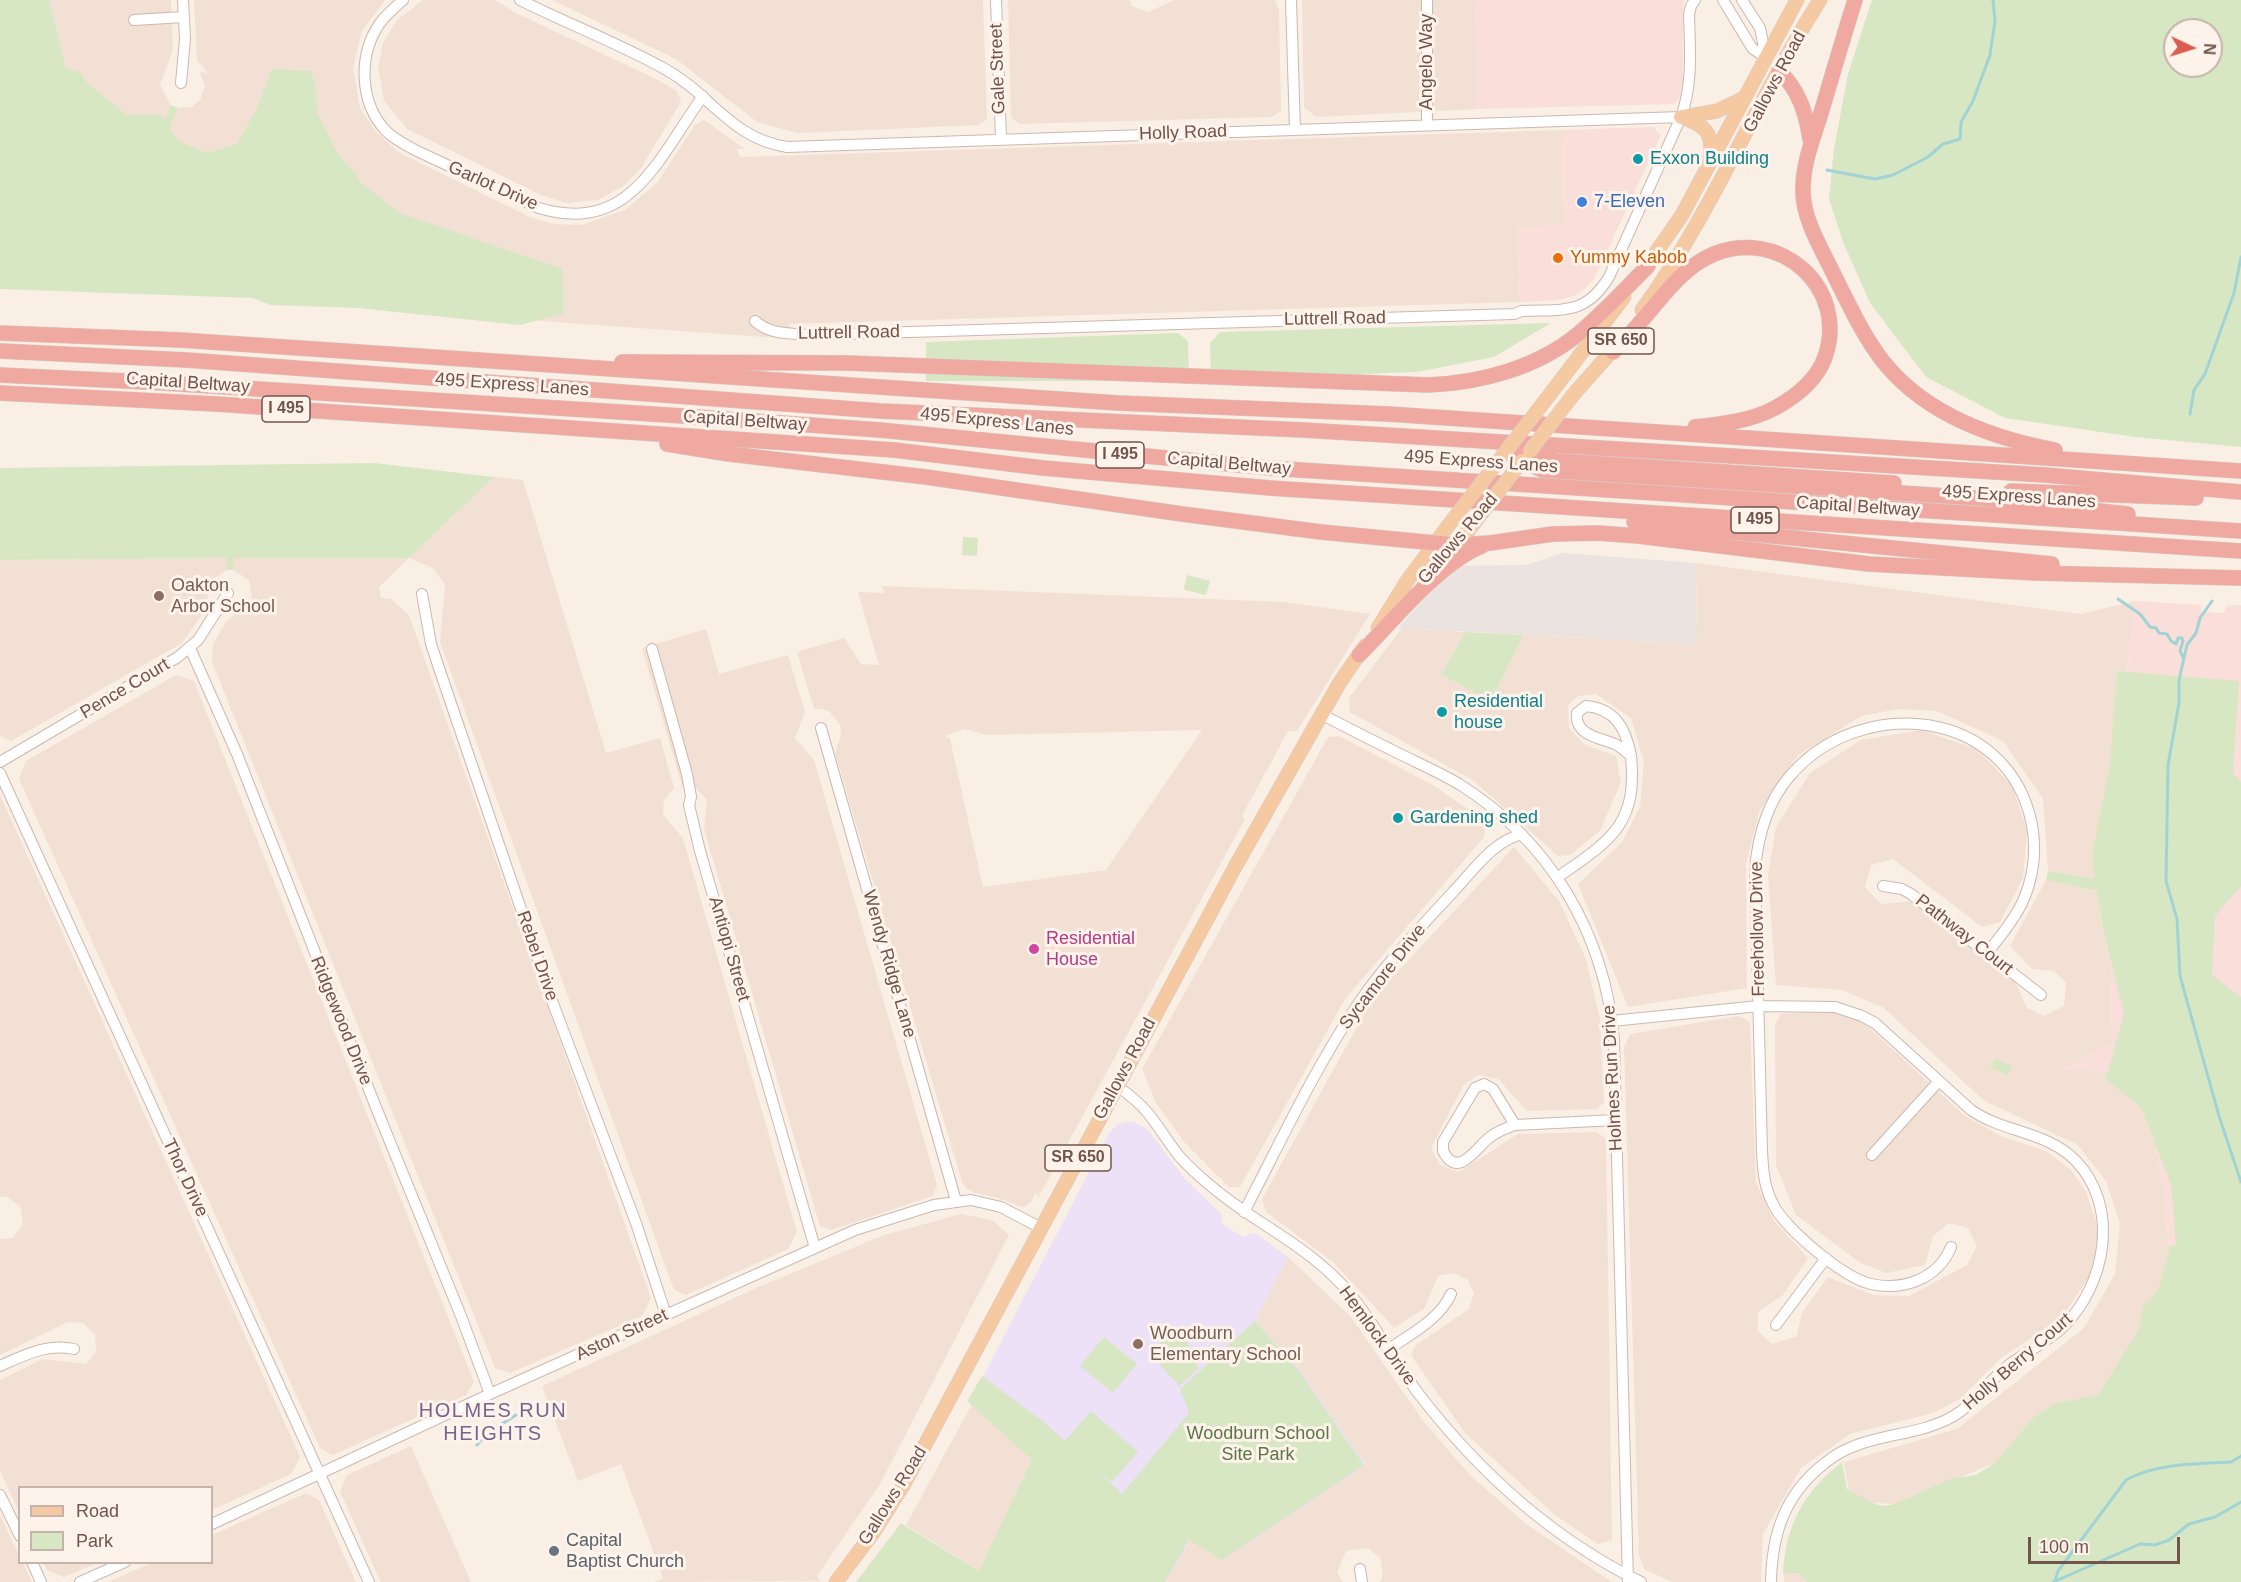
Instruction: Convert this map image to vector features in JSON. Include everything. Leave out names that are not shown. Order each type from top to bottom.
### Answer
[{"type":"highway","points":[[1855,0],[1811,142],[1803,191],[1804,205],[1816,238],[1849,304],[1882,360],[1916,394],[1932,406],[1988,433],[2051,449],[2135,463]]},
{"type":"highway","points":[[1779,71],[1803,106],[1811,142]]},
{"type":"highway","points":[[1613,352],[1678,277],[1714,254],[1733,248],[1752,246],[1779,252],[1795,261],[1810,275],[1819,288],[1829,319],[1827,347],[1820,368],[1802,389],[1773,409],[1759,415],[1725,423],[1663,432]]},
{"type":"highway","points":[[513,363],[674,361],[847,363],[1428,385],[1454,384],[1478,380],[1511,370],[1546,355],[1577,335],[1648,266]]},
{"type":"highway","points":[[0,333],[180,340],[1095,402],[1388,414],[2241,471]]},
{"type":"highway","name":"495 Express Lanes","points":[[0,351],[186,360],[880,411],[1303,430],[2021,473],[2241,492]]},
{"type":"highway","name":"495 Express Lanes","points":[[0,375],[148,382],[683,416],[880,430],[1269,468],[2241,530]]},
{"type":"highway","name":"Capital Beltway","points":[[0,393],[216,404],[894,450],[1043,468],[1270,488],[2241,551]]},
{"type":"highway","points":[[572,429],[729,454],[894,472],[1182,514],[1321,532],[1456,545],[1490,543],[1553,534],[1598,533],[1869,564],[2036,573],[2241,578]]},
{"type":"highway","points":[[1510,445],[1526,456],[1546,465],[2076,507],[2241,530]]},
{"type":"highway","points":[[1546,465],[1797,475],[2027,493],[2241,499]]},
{"type":"highway","points":[[1270,488],[2172,576]]},
{"type":"highway","points":[[1359,655],[1448,566],[1469,552],[1490,543]]},
{"type":"main road","name":"Gallows Road","points":[[836,1582],[873,1533],[904,1484],[1116,1085],[1321,714],[1434,542],[1648,266],[1682,215],[1797,0]]},
{"type":"main road","name":"Gallows Road","points":[[1383,622],[1468,531],[1573,395],[1613,352],[1689,240],[1779,71],[1820,0]]},
{"type":"main road","points":[[1766,58],[1779,71]]},
{"type":"main road","points":[[1681,117],[1717,111],[1744,98]]},
{"type":"main road","points":[[1681,117],[1696,122],[1710,137],[1711,147],[1707,168]]},
{"type":"street","points":[[181,83],[185,39],[183,0]]},
{"type":"street","name":"Garlot Drive","points":[[403,0],[380,25],[367,54],[365,83],[370,105],[379,122],[399,141],[417,151],[539,208],[553,212],[583,214],[609,207],[622,200],[644,181],[703,96]]},
{"type":"street","name":"Holly Road","points":[[520,0],[666,70],[703,96],[744,133],[764,142],[787,147],[1000,138],[1681,117]]},
{"type":"street","name":"Gale Street","points":[[996,0],[1000,138]]},
{"type":"street","points":[[1291,0],[1294,130]]},
{"type":"street","name":"Angelo Way","points":[[1426,0],[1426,125]]},
{"type":"street","name":"Luttrell Road","points":[[755,321],[763,328],[777,333],[809,335],[1514,314],[1522,311],[1579,307],[1595,298],[1609,277],[1687,102],[1690,76],[1689,14],[1695,0]]},
{"type":"street","points":[[1723,0],[1752,48],[1766,58]]},
{"type":"street","points":[[1742,0],[1760,28],[1764,38],[1766,58]]},
{"type":"street","points":[[134,20],[184,17]]},
{"type":"street","name":"Pence Court","points":[[0,762],[178,657],[190,648],[228,593]]},
{"type":"street","name":"Rebel Drive","points":[[422,594],[431,644],[441,677],[554,1006],[636,1223],[666,1315]]},
{"type":"street","name":"Ridgewood Drive","points":[[190,648],[237,754],[490,1394]]},
{"type":"street","name":"Antiopi Street","points":[[652,648],[687,774],[691,797],[689,805],[700,851],[815,1248]]},
{"type":"street","points":[[1558,877],[1602,846],[1623,819],[1632,791],[1631,756],[1624,730],[1612,714],[1595,707],[1581,708],[1576,718],[1581,729],[1598,739],[1617,745],[1631,756]]},
{"type":"street","name":"Holmes Run Drive","points":[[1321,714],[1459,784],[1501,815],[1522,834],[1558,877],[1582,918],[1593,944],[1605,984],[1612,1021],[1628,1579]]},
{"type":"street","name":"Freehollow Drive","points":[[1951,1247],[1942,1264],[1921,1280],[1893,1286],[1871,1284],[1862,1281],[1826,1258],[1792,1231],[1773,1205],[1766,1187],[1762,1151],[1755,869],[1757,848],[1766,816],[1789,777],[1809,758],[1839,738],[1876,725],[1914,723],[1934,725],[1962,735],[1994,756],[2019,787],[2030,816],[2034,836],[2032,875],[2026,893],[2016,915],[1987,953]]},
{"type":"street","name":"Wendy Ridge Lane","points":[[821,728],[956,1201]]},
{"type":"street","name":"Thor Drive","points":[[0,773],[60,909],[369,1582]]},
{"type":"street","name":"Sycamore Drive","points":[[1244,1212],[1326,1056],[1358,1005],[1412,937],[1494,848],[1522,834]]},
{"type":"street","name":"Pathway Court","points":[[1883,886],[1902,888],[1911,894],[2040,995]]},
{"type":"street","name":"Holly Berry Court","points":[[1612,1021],[1759,1006],[1835,1006],[1862,1016],[1884,1030],[1971,1110],[1984,1119],[2046,1140],[2067,1153],[2077,1163],[2093,1187],[2102,1218],[2102,1248],[2096,1274],[2086,1296],[2065,1325],[2053,1336],[2009,1365],[1965,1409],[1937,1424],[1851,1447],[1825,1462],[1804,1481],[1785,1511],[1773,1548],[1771,1582]]},
{"type":"street","points":[[1872,1155],[1939,1081]]},
{"type":"street","points":[[1515,1125],[1491,1087],[1484,1084],[1479,1085],[1474,1088],[1443,1142],[1443,1151],[1450,1161],[1464,1162],[1491,1136],[1515,1125],[1616,1120]]},
{"type":"street","name":"Hemlock Drive","points":[[1116,1085],[1145,1110],[1177,1153],[1203,1180],[1244,1212],[1292,1241],[1329,1272],[1350,1294],[1444,1427],[1496,1482],[1553,1529],[1628,1579],[1641,1582]]},
{"type":"street","name":"Aston Street","points":[[213,1524],[490,1394],[864,1227],[934,1205],[956,1201],[983,1202],[1001,1207],[1041,1228]]},
{"type":"street","points":[[1776,1325],[1826,1258]]},
{"type":"street","points":[[1389,1349],[1433,1319],[1451,1294]]},
{"type":"street","points":[[0,1366],[43,1348],[63,1346],[74,1348]]},
{"type":"street","points":[[0,1495],[18,1532]]},
{"type":"street","points":[[33,1564],[42,1582]]},
{"type":"street","points":[[80,1582],[123,1564]]},
{"type":"street","points":[[1359,1569],[1362,1582]]},
{"type":"shaded area","points":[[10,0],[171,0],[173,49],[160,85],[171,105],[159,140],[85,102]]},
{"type":"shaded area","points":[[194,0],[385,0],[362,31],[353,68],[360,108],[375,131],[398,152],[532,218],[555,224],[581,225],[625,210],[657,183],[695,125],[704,120],[745,149],[737,149],[740,157],[1562,130],[1563,225],[1517,227],[1520,302],[789,324],[793,339],[457,315],[188,167],[164,144],[178,108],[191,107],[200,100],[205,86],[200,72],[208,73],[197,60]]},
{"type":"shaded area","points":[[423,0],[495,0],[514,12],[656,79],[677,91],[681,102],[641,168],[625,185],[598,200],[566,203],[541,195],[407,129],[384,101],[378,68],[383,43],[397,20]]},
{"type":"shaded area","points":[[552,0],[983,0],[987,119],[979,125],[798,133],[757,122],[676,59]]},
{"type":"shaded area","points":[[1008,0],[1130,0],[1132,6],[1148,12],[1174,0],[1275,0],[1279,9],[1281,111],[1272,117],[1020,124],[1011,118]]},
{"type":"shaded area","points":[[1302,0],[1475,0],[1478,109],[1316,117],[1304,107]]},
{"type":"shaded area","points":[[1475,0],[1685,0],[1683,4],[1683,92],[1675,104],[1478,109]]},
{"type":"shaded area","points":[[1653,127],[1661,135],[1594,279],[1579,294],[1559,300],[1520,302],[1517,227],[1563,225],[1562,130]]},
{"type":"shaded area","points":[[494,477],[523,480],[606,753],[660,738],[674,788],[664,800],[663,815],[683,838],[797,1232],[788,1249],[686,1295],[674,1290],[440,642],[445,585],[433,568],[409,558]]},
{"type":"shaded area","points":[[1563,553],[1696,563],[1697,644],[1398,628],[1455,566],[1526,565]]},
{"type":"shaded area","points":[[227,558],[227,570],[211,580],[205,611],[182,643],[11,741],[0,736],[0,560]]},
{"type":"shaded area","points":[[232,558],[409,558],[379,587],[381,598],[391,599],[409,615],[651,1298],[642,1316],[510,1373],[495,1368],[212,662],[213,645],[226,622],[252,599],[249,580],[233,570]]},
{"type":"shaded area","points":[[1696,563],[2081,614],[2135,601],[2104,881],[2048,871],[2043,799],[2003,741],[1937,711],[1898,709],[1862,716],[1798,755],[1759,812],[1746,864],[1747,988],[1628,1007],[1578,884],[1622,842],[1640,807],[1644,762],[1631,718],[1596,694],[1578,696],[1568,705],[1569,728],[1585,745],[1616,756],[1621,782],[1600,831],[1570,855],[1558,856],[1474,781],[1350,712],[1349,698],[1402,628],[1465,632],[1441,675],[1491,701],[1523,635],[1697,644]]},
{"type":"shaded area","points":[[882,586],[1284,602],[1370,614],[1297,731],[1288,731],[1242,816],[1245,819],[1038,1198],[1036,1192],[1031,1202],[1022,1207],[975,1193],[966,1188],[962,1182],[835,753],[841,735],[840,725],[830,712],[814,709],[797,652],[844,638],[861,664],[879,665],[858,592],[885,593]],"holes":[[[964,729],[987,735],[1202,730],[1106,870],[983,887],[950,739],[945,736]]]},
{"type":"shaded area","points":[[2135,601],[2201,605],[2201,612],[2224,613],[2226,606],[2241,605],[2241,1233],[2170,1246],[2164,1221],[2166,1197],[2145,1105],[2119,1072],[2060,1069],[2112,1044],[2111,970],[2100,918]]},
{"type":"shaded area","points":[[706,629],[719,674],[788,655],[805,712],[795,738],[814,760],[937,1185],[933,1196],[831,1230],[820,1226],[704,829],[707,800],[696,788],[682,786],[642,648]]},
{"type":"shaded area","points":[[176,675],[194,681],[474,1382],[466,1395],[333,1455],[320,1448],[19,779],[26,761]]},
{"type":"shaded area","points":[[1922,730],[1978,750],[2012,786],[2027,830],[2023,878],[2000,922],[1982,927],[1893,859],[1871,865],[1865,887],[1881,904],[1914,901],[2016,983],[2027,1008],[2044,1016],[2064,1006],[2066,983],[2054,971],[2032,969],[2010,946],[2046,880],[2102,892],[2100,918],[2111,970],[2112,1044],[2061,1069],[2119,1072],[2145,1104],[2166,1197],[2164,1221],[2170,1246],[2158,1293],[2136,1351],[2099,1395],[1997,1462],[1897,1504],[1851,1502],[1844,1462],[1957,1429],[2084,1328],[2115,1274],[2120,1223],[2106,1181],[2078,1145],[1983,1100],[1884,1008],[1842,990],[1776,985],[1768,875],[1776,827],[1810,773],[1861,740]]},
{"type":"shaded area","points":[[1339,736],[1433,785],[1485,821],[1484,837],[1345,999],[1240,1187],[1229,1187],[1185,1143],[1156,1103],[1142,1069],[1328,737]]},
{"type":"shaded area","points":[[0,795],[300,1457],[291,1474],[213,1510],[213,1486],[18,1486],[18,1510],[0,1471],[0,1380],[42,1359],[86,1364],[96,1352],[95,1334],[83,1323],[68,1322],[0,1355],[0,1239],[13,1238],[23,1224],[20,1206],[7,1197],[0,1197]]},
{"type":"shaded area","points":[[1514,847],[1559,901],[1586,959],[1600,1019],[1604,1102],[1597,1109],[1527,1111],[1498,1079],[1478,1075],[1463,1086],[1431,1148],[1440,1165],[1459,1172],[1518,1134],[1596,1132],[1606,1139],[1612,1540],[1598,1544],[1555,1515],[1465,1433],[1411,1355],[1416,1345],[1469,1309],[1474,1293],[1468,1280],[1454,1273],[1438,1276],[1424,1309],[1394,1328],[1333,1262],[1266,1212],[1262,1199],[1373,998]]},
{"type":"shaded area","points":[[1828,1011],[1861,1020],[1965,1116],[2003,1137],[2046,1151],[2071,1170],[2086,1192],[2097,1225],[2098,1246],[2088,1279],[2060,1319],[2001,1358],[1960,1399],[1933,1413],[1850,1434],[1801,1468],[1763,1534],[1761,1582],[1672,1582],[1644,1569],[1639,1555],[1624,1047],[1630,1034],[1739,1016],[1750,1022],[1756,1183],[1774,1221],[1808,1258],[1783,1295],[1758,1312],[1758,1331],[1772,1344],[1797,1336],[1802,1312],[1828,1277],[1873,1295],[1909,1296],[1967,1265],[1977,1246],[1968,1228],[1949,1223],[1933,1236],[1925,1265],[1886,1273],[1859,1262],[1796,1215],[1776,1165],[1775,1025],[1781,1014]]},
{"type":"shaded area","name":"Woodburn Elementary School","points":[[1134,1122],[1148,1130],[1184,1178],[1221,1214],[1222,1224],[1243,1237],[1251,1233],[1258,1235],[1288,1257],[1255,1321],[1298,1368],[1366,1465],[1223,1560],[1191,1539],[1166,1582],[997,1582],[1054,1455],[970,1402],[1109,1133],[1118,1124]]},
{"type":"shaded area","points":[[961,1214],[992,1220],[1009,1235],[880,1484],[817,1576],[821,1581],[655,1582],[663,1578],[621,1464],[578,1481],[542,1386],[756,1288],[884,1235]]},
{"type":"shaded area","points":[[1288,1257],[1351,1317],[1424,1422],[1470,1475],[1526,1524],[1612,1582],[1380,1582],[1383,1575],[1380,1557],[1367,1548],[1346,1551],[1337,1572],[1343,1582],[1164,1582],[1298,1368],[1255,1321]]},
{"type":"shaded area","points":[[972,1404],[1054,1455],[981,1572],[906,1525]]},
{"type":"shaded area","points":[[411,1446],[471,1582],[381,1582],[340,1492],[347,1475]]},
{"type":"shaded area","points":[[306,1493],[319,1500],[356,1582],[108,1582],[149,1564],[213,1564],[213,1535]]},
{"type":"shaded area","points":[[0,1515],[18,1553],[18,1564],[23,1564],[32,1582],[0,1582]]},
{"type":"shaded area","points":[[44,1564],[95,1564],[64,1577],[47,1570]]},
{"type":"shaded area","points":[[1804,1573],[1809,1582],[1784,1582],[1784,1574]]},
{"type":"green space","points":[[0,0],[49,0],[66,68],[80,72],[86,82],[127,115],[161,115],[165,121],[171,105],[178,108],[170,128],[178,141],[207,153],[237,144],[258,106],[272,69],[311,71],[316,89],[317,113],[339,156],[356,174],[360,182],[400,213],[562,269],[564,313],[520,325],[358,308],[271,305],[252,298],[0,289]]},
{"type":"green space","points":[[1872,0],[2241,0],[2241,447],[2135,437],[2005,418],[1926,377],[1870,303],[1843,242],[1829,199],[1834,149],[1848,74]]},
{"type":"green space","points":[[1551,323],[1494,357],[1417,372],[1211,380],[1210,343],[1220,332]]},
{"type":"green space","points":[[1178,333],[1188,341],[1189,381],[926,381],[926,342]]},
{"type":"green space","points":[[374,463],[494,477],[409,558],[233,558],[233,570],[227,570],[227,558],[0,560],[0,468]]},
{"type":"green space","points":[[963,537],[978,538],[977,556],[962,555]]},
{"type":"green space","points":[[1187,575],[1210,581],[1206,595],[1185,590]]},
{"type":"green space","points":[[1465,632],[1523,635],[1491,701],[1441,675]]},
{"type":"green space","points":[[2117,671],[2239,681],[2233,773],[2241,782],[2241,886],[2215,916],[2212,975],[2241,997],[2241,1582],[1808,1582],[1798,1573],[1783,1574],[1788,1540],[1799,1511],[1817,1485],[1842,1462],[1847,1489],[1875,1504],[1883,1506],[1895,1504],[1950,1479],[1976,1475],[1996,1462],[2033,1418],[2054,1404],[2098,1395],[2139,1330],[2143,1306],[2158,1291],[2170,1246],[2176,1245],[2171,1185],[2141,1107],[2106,1079],[2124,1013],[2103,930],[2097,891],[2046,880],[2048,871],[2095,879],[2092,855],[2110,765]]},
{"type":"green space","points":[[1996,1058],[2012,1067],[2008,1075],[1990,1068]]},
{"type":"green space","name":"Woodburn School Site Park","points":[[1255,1321],[1296,1367],[1364,1465],[1222,1560],[1189,1540],[1165,1582],[856,1582],[901,1523],[979,1571],[1032,1460],[967,1401],[982,1376],[1045,1423],[1065,1441],[1091,1411],[1138,1452],[1112,1482],[1096,1469],[1122,1494],[1189,1413],[1180,1389]]},
{"type":"green space","points":[[1181,1335],[1192,1350],[1188,1355],[1199,1368],[1179,1386],[1149,1352],[1167,1337]]},
{"type":"green space","points":[[1104,1337],[1137,1364],[1113,1393],[1080,1366]]},
{"type":"waterway","points":[[1827,170],[1875,179],[1893,175],[1928,157],[1943,144],[1960,139],[1961,122],[1973,101],[1990,55],[1995,21],[1993,0]]},
{"type":"waterway","points":[[2190,414],[2194,390],[2205,374],[2234,293],[2241,257]]},
{"type":"waterway","points":[[2118,599],[2140,614],[2150,627],[2156,628],[2159,633],[2167,634],[2171,641],[2176,644],[2178,638],[2182,638],[2180,651],[2183,657]]},
{"type":"waterway","points":[[2212,601],[2200,618],[2196,633],[2187,645],[2179,680],[2179,703],[2168,765],[2166,881],[2177,919],[2180,976],[2219,1116],[2241,1182]]},
{"type":"waterway","points":[[477,1445],[486,1434],[516,1415]]},
{"type":"waterway","points":[[2055,1581],[2058,1571],[2126,1480],[2163,1467],[2231,1462],[2241,1456]]},
{"type":"waterway","points":[[2053,1582],[2140,1544],[2155,1545],[2169,1540],[2189,1524],[2215,1517],[2241,1502]]},
{"type":"place","name":"Exxon Building","points":[[1638,159]]},
{"type":"place","name":"7-Eleven","points":[[1582,202]]},
{"type":"place","name":"Yummy Kabob","points":[[1558,258]]},
{"type":"place","name":"Oakton Arbor School","points":[[159,596]]},
{"type":"place","name":"Residential house","points":[[1442,712]]},
{"type":"place","name":"Gardening shed","points":[[1398,818]]},
{"type":"place","name":"Residential House","points":[[1034,949]]},
{"type":"place","name":"Woodburn Elementary School","points":[[1138,1344]]},
{"type":"place","name":"Capital Baptist Church","points":[[554,1551]]},
{"type":"district","name":"HOLMES RUN HEIGHTS","points":[[493,1422]]}]
